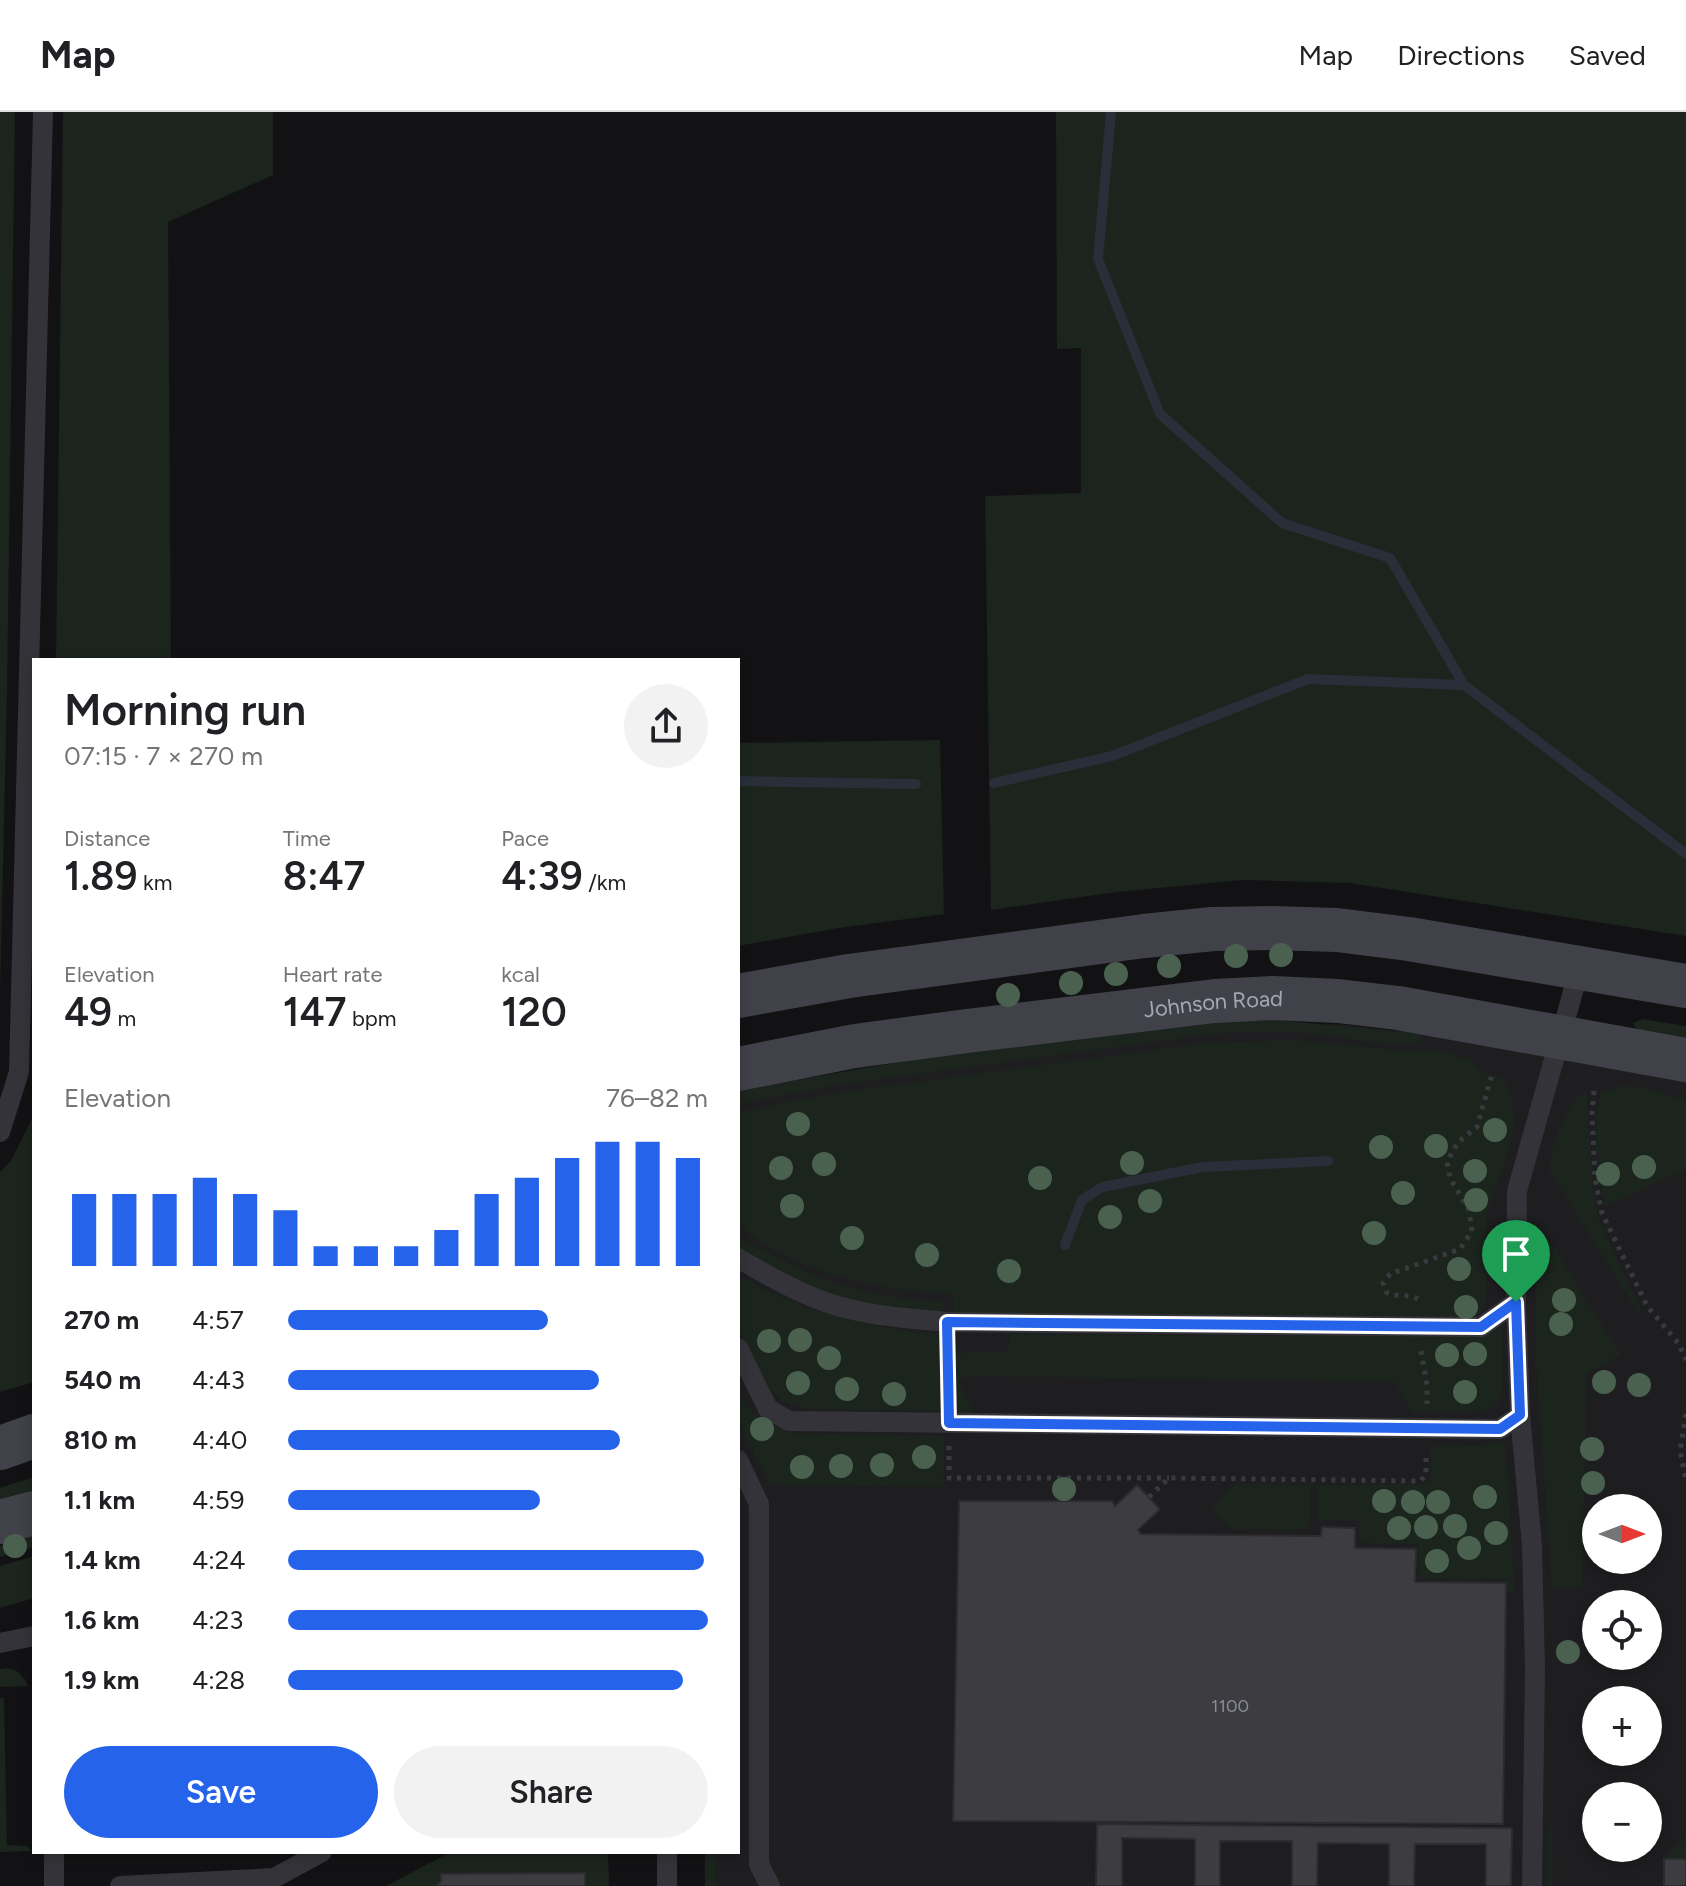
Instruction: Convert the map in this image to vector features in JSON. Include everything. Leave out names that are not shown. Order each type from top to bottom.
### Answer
[{"type":"main road","points":[[740,996],[849,976],[1213,929],[1337,930],[1686,986]]},
{"type":"main road","name":"Johnson Road","points":[[740,1069],[824,1051],[953,1032],[1215,1001],[1273,998],[1398,1008],[1686,1060]]},
{"type":"main road","points":[[0,1448],[32,1437]]},
{"type":"main road","points":[[0,1522],[32,1514]]},
{"type":"lane","points":[[0,1132],[19,1072],[43,112]]},
{"type":"lane","points":[[1532,1886],[1535,1669],[1532,1545],[1520,1415],[1516,1302],[1517,1191],[1580,967]]},
{"type":"lane","points":[[740,1259],[770,1278],[829,1303],[882,1316],[947,1322],[1481,1327],[1516,1302]]},
{"type":"lane","points":[[740,1352],[768,1409],[789,1421],[1500,1429],[1520,1415]]},
{"type":"lane","points":[[740,1464],[759,1504],[759,1864],[770,1886]]},
{"type":"lane","points":[[0,1643],[32,1636]]},
{"type":"lane","points":[[54,1854],[54,1886]]},
{"type":"lane","points":[[120,1886],[274,1878],[318,1854]]},
{"type":"lane","points":[[667,1854],[667,1886]]},
{"type":"path","points":[[1594,1091],[1594,1166],[1602,1213],[1647,1306],[1679,1344],[1686,1360]]},
{"type":"path","points":[[947,1322],[949,1478],[1169,1478]]},
{"type":"path","points":[[1686,1414],[1680,1451],[1686,1479]]},
{"type":"shaded area","points":[[0,112],[15,112],[0,994]]},
{"type":"shaded area","points":[[63,112],[273,112],[273,175],[168,222],[171,658],[56,658]]},
{"type":"shaded area","points":[[1056,112],[1686,112],[1686,936],[1350,883],[1242,880],[1116,892],[991,910],[985,496],[1081,493],[1081,348],[1057,349]]},
{"type":"shaded area","points":[[940,740],[944,914],[740,946],[740,743]]},
{"type":"shaded area","points":[[1257,1018],[1421,1034],[1420,1042],[1398,1044],[1301,1033],[1212,1034],[838,1085],[740,1104],[740,1090],[922,1058]]},
{"type":"shaded area","points":[[1643,1019],[1686,1026],[1686,1039],[1637,1030],[1633,1023]]},
{"type":"shaded area","points":[[1338,1024],[1417,1033],[1686,1079],[1686,1886],[715,1886],[715,1854],[740,1854],[740,1091],[1120,1030]]},
{"type":"shaded area","points":[[1293,1040],[1406,1051],[1428,1049],[1451,1053],[1473,1062],[1489,1076],[1503,1077],[1512,1097],[1514,1127],[1487,1211],[1486,1305],[1477,1317],[953,1313],[953,1294],[896,1289],[840,1277],[787,1256],[740,1226],[740,1112],[827,1094],[1206,1043]]},
{"type":"shaded area","points":[[1620,1086],[1643,1087],[1686,1101],[1686,1169],[1605,1206],[1596,1150],[1596,1122],[1600,1094]]},
{"type":"shaded area","points":[[1587,1090],[1592,1183],[1599,1220],[1641,1309],[1639,1314],[1549,1170],[1560,1126],[1572,1104]]},
{"type":"shaded area","points":[[32,1119],[32,1383],[0,1392],[0,1172],[11,1161]]},
{"type":"shaded area","points":[[740,1237],[787,1263],[836,1283],[888,1295],[944,1302],[944,1313],[866,1303],[810,1288],[740,1250]]},
{"type":"shaded area","points":[[1548,1238],[1621,1355],[1587,1373],[1582,1588],[1552,1589],[1535,1344],[1537,1240]]},
{"type":"shaded area","points":[[740,1276],[812,1309],[889,1328],[943,1334],[943,1411],[805,1409],[781,1401],[768,1386],[740,1332]]},
{"type":"shaded area","points":[[1500,1326],[1501,1396],[1498,1404],[1486,1411],[1412,1413],[1395,1382],[968,1376],[958,1381],[972,1408],[971,1413],[951,1413],[949,1353],[1008,1352],[1010,1334],[1465,1337],[1484,1336]]},
{"type":"shaded area","points":[[740,1395],[761,1420],[794,1433],[944,1436],[943,1487],[770,1485],[740,1427]]},
{"type":"shaded area","points":[[1505,1443],[1515,1591],[1506,1592],[1506,1580],[1419,1579],[1418,1544],[1359,1543],[1359,1521],[1318,1520],[1317,1485],[1430,1484],[1431,1445],[1481,1446]]},
{"type":"shaded area","points":[[32,1478],[32,1493],[0,1503],[0,1488]]},
{"type":"shaded area","points":[[1236,1483],[1310,1485],[1310,1526],[1304,1530],[1231,1529],[1211,1509]]},
{"type":"shaded area","points":[[32,1536],[32,1548],[0,1557],[0,1546]]},
{"type":"shaded area","points":[[32,1557],[32,1599],[0,1608],[0,1566]]},
{"type":"shaded area","points":[[7,1668],[20,1674],[28,1686],[0,1687],[0,1669]]},
{"type":"shaded area","points":[[0,1698],[4,1698],[7,1845],[27,1846],[31,1851],[0,1852]]},
{"type":"shaded area","points":[[1548,1826],[1552,1826],[1553,1886],[1548,1886]]},
{"type":"shaded area","points":[[1686,1835],[1686,1859],[1664,1859]]},
{"type":"shaded area","points":[[447,1854],[608,1854],[609,1886],[585,1886],[585,1873],[441,1874],[441,1881],[436,1886],[386,1886]]},
{"type":"shaded area","points":[[705,1854],[715,1854],[715,1886],[705,1886]]},
{"type":"building","points":[[1137,1485],[1160,1509],[1138,1530],[1141,1534],[1321,1536],[1322,1527],[1355,1528],[1355,1548],[1416,1549],[1415,1582],[1506,1583],[1503,1824],[953,1821],[959,1501],[1112,1501],[1115,1506]]},
{"type":"building","points":[[1097,1824],[1512,1828],[1511,1886],[1486,1886],[1486,1844],[1415,1844],[1414,1886],[1389,1886],[1389,1844],[1318,1843],[1317,1886],[1292,1886],[1292,1841],[1220,1841],[1220,1886],[1195,1886],[1195,1839],[1122,1838],[1122,1886],[1096,1886]]},
{"type":"building","points":[[1664,1859],[1686,1859],[1686,1886],[1664,1886]]},
{"type":"building","points":[[585,1873],[585,1886],[436,1886],[441,1881],[441,1874]]},
{"type":"waterway","points":[[1111,112],[1098,259],[1160,414],[1282,523],[1390,558],[1464,685],[1686,854]]},
{"type":"waterway","points":[[994,783],[1112,756],[1308,679],[1464,685]]},
{"type":"waterway","points":[[740,781],[916,784]]},
{"type":"waterway","points":[[1065,1245],[1082,1200],[1102,1187],[1203,1167],[1328,1161]]},
{"type":"route","points":[[1516,1302],[1520,1415],[1500,1429],[949,1423],[947,1322],[1481,1327],[1516,1302]]}]
